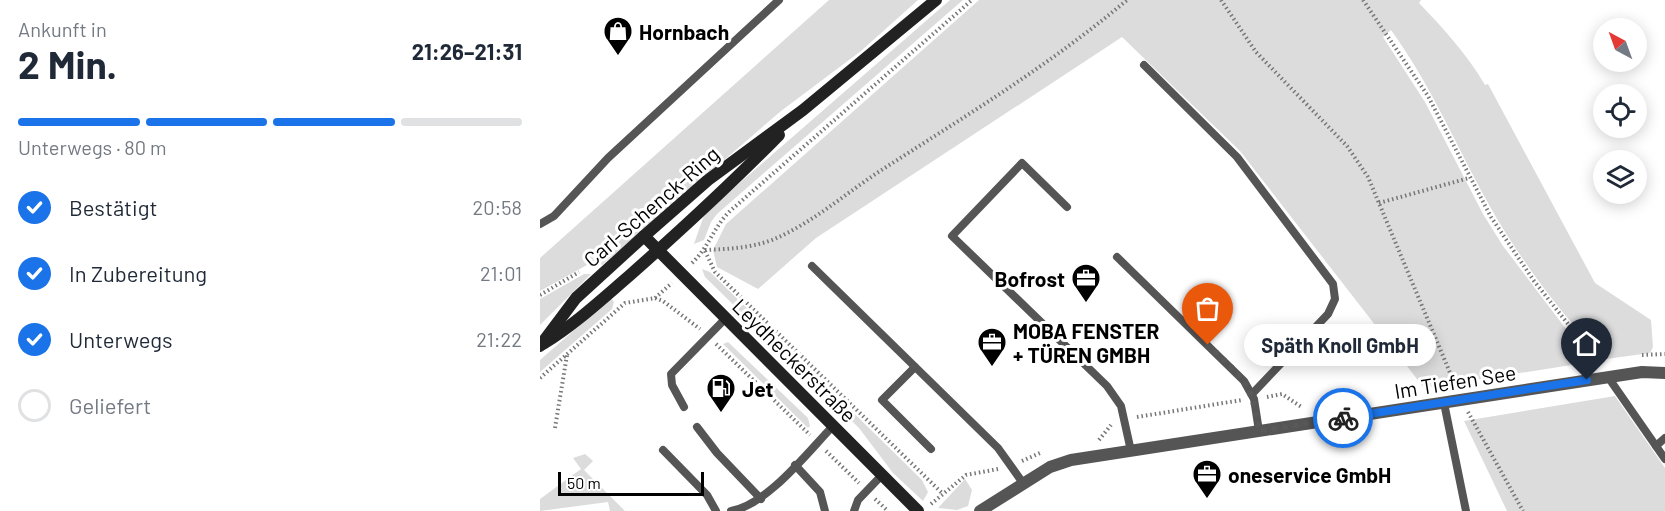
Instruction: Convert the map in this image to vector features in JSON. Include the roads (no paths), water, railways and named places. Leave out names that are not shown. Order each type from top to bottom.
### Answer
[{"type":"main road","name":"Carl-Schenck-Ring","points":[[540,346],[576,298],[644,236],[717,173],[802,110],[936,0]]},
{"type":"main road","name":"Carl-Schenck-Ring","points":[[540,346],[568,328],[658,250],[720,194],[802,110]]},
{"type":"main road","name":"Leydheckerstraße","points":[[644,236],[918,511]]},
{"type":"street","name":"Im Tiefen See","points":[[980,511],[1023,483],[1063,462],[1608,377],[1642,372],[1665,373]]},
{"type":"lane","points":[[540,224],[554,216],[608,158],[779,0]]},
{"type":"lane","points":[[1144,65],[1237,157],[1333,284],[1335,299],[1328,314],[1253,396]]},
{"type":"lane","points":[[1066,207],[1022,164],[952,236],[1107,386],[1121,406],[1131,451]]},
{"type":"lane","points":[[1117,256],[1238,375],[1253,396],[1259,431]]},
{"type":"lane","points":[[812,266],[998,448],[1023,483]]},
{"type":"lane","points":[[684,407],[672,386],[672,374],[726,318]]},
{"type":"lane","points":[[915,367],[882,400],[931,449]]},
{"type":"lane","points":[[1608,377],[1665,459]]},
{"type":"lane","points":[[1444,403],[1466,511]]},
{"type":"lane","points":[[731,511],[745,508],[760,499],[833,426]]},
{"type":"lane","points":[[697,427],[717,453],[760,499]]},
{"type":"lane","points":[[1656,446],[1665,438]]},
{"type":"lane","points":[[663,450],[707,495],[716,511]]},
{"type":"lane","points":[[795,465],[820,492],[825,511]]},
{"type":"lane","points":[[854,511],[855,503],[882,475]]},
{"type":"place","name":"Hornbach","points":[[618,56]]},
{"type":"place","name":"Bofrost","points":[[1086,304]]},
{"type":"place","name":"Späth Knoll GmbH","points":[[1208,345]]},
{"type":"place","name":"MOBA FENSTER + TÜREN GMBH","points":[[992,368]]},
{"type":"place","name":"Jet","points":[[721,414]]},
{"type":"place","name":"oneservice GmbH","points":[[1207,500]]}]
